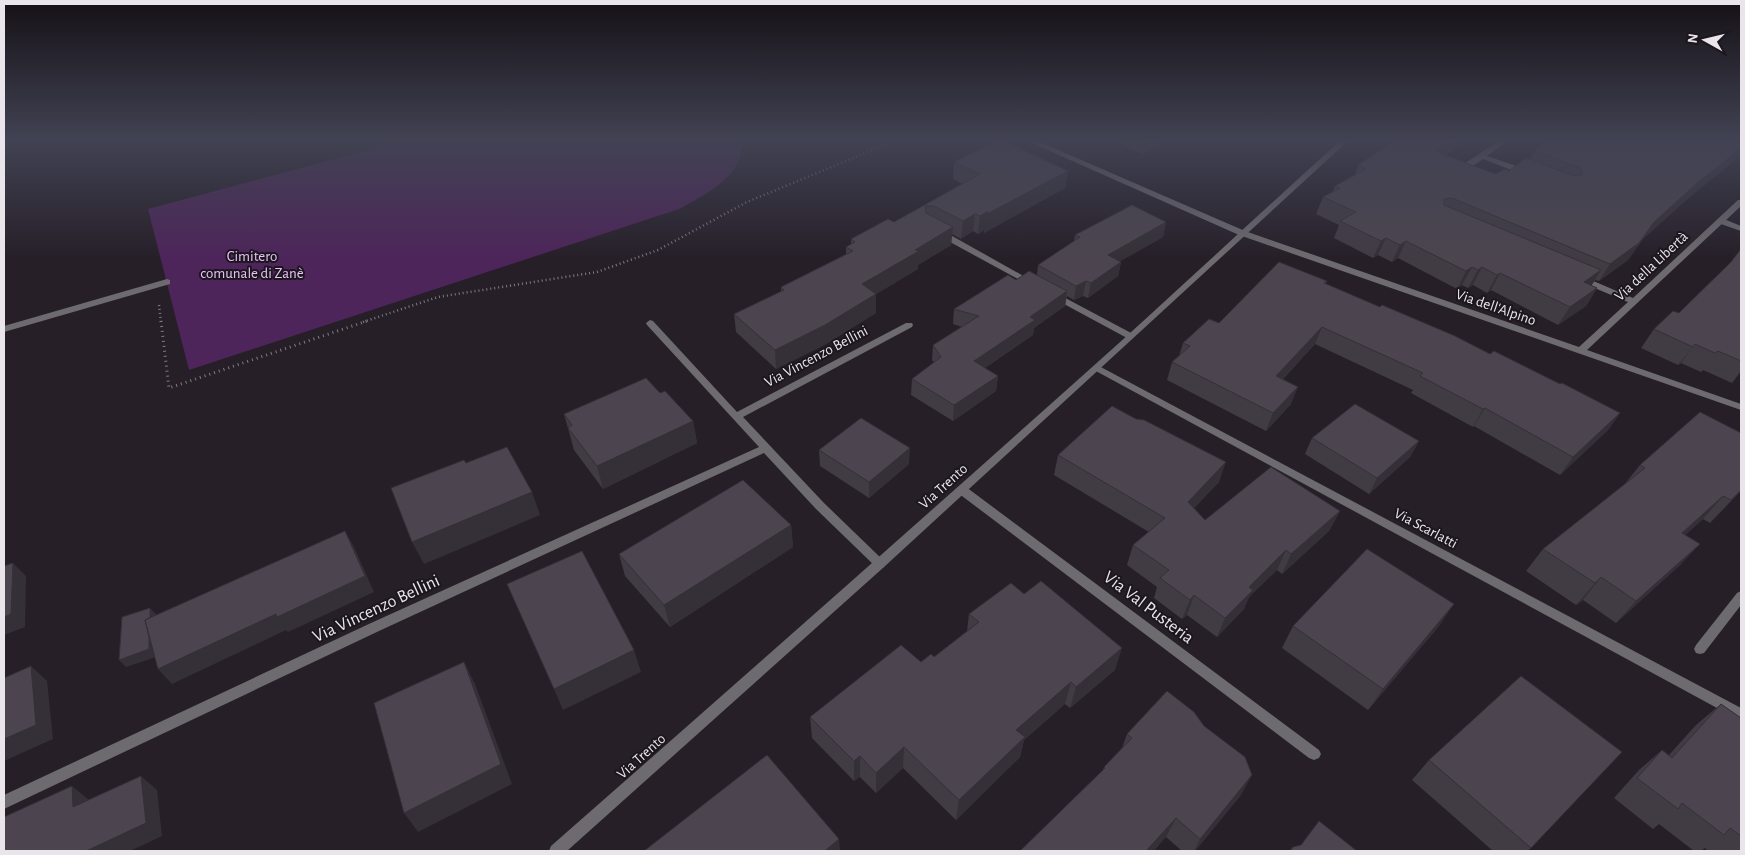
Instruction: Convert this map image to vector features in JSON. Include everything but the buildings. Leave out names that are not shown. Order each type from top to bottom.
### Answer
[{"type":"street","name":"Via dell'Alpino","points":[[1118,179],[1242,233],[1741,407]]},
{"type":"street","name":"Via Trento","points":[[556,851],[880,564],[1302,179]]},
{"type":"street","name":"Via della Libertà","points":[[1580,351],[1741,202]]},
{"type":"street","points":[[1721,221],[1741,229]]},
{"type":"street","points":[[938,232],[1130,336]]},
{"type":"street","points":[[1577,277],[1634,301]]},
{"type":"street","points":[[4,329],[167,282]]},
{"type":"street","points":[[650,323],[737,416],[764,448],[880,564]]},
{"type":"street","name":"Via Vincenzo Bellini","points":[[737,416],[909,325]]},
{"type":"street","name":"Via Scarlatti","points":[[1097,368],[1741,715]]},
{"type":"street","name":"Via Vincenzo Bellini","points":[[4,802],[375,627],[764,448]]},
{"type":"street","name":"Via Val Pusteria","points":[[962,490],[1314,754]]},
{"type":"street","points":[[1700,649],[1741,596]]},
{"type":"path","points":[[156,285],[169,388],[438,297],[597,272],[658,250],[747,202],[803,179]]},
{"type":"green space","name":"Cimitero comunale di Zanè","points":[[260,179],[725,179],[712,190],[679,209],[189,370],[148,209]]}]
